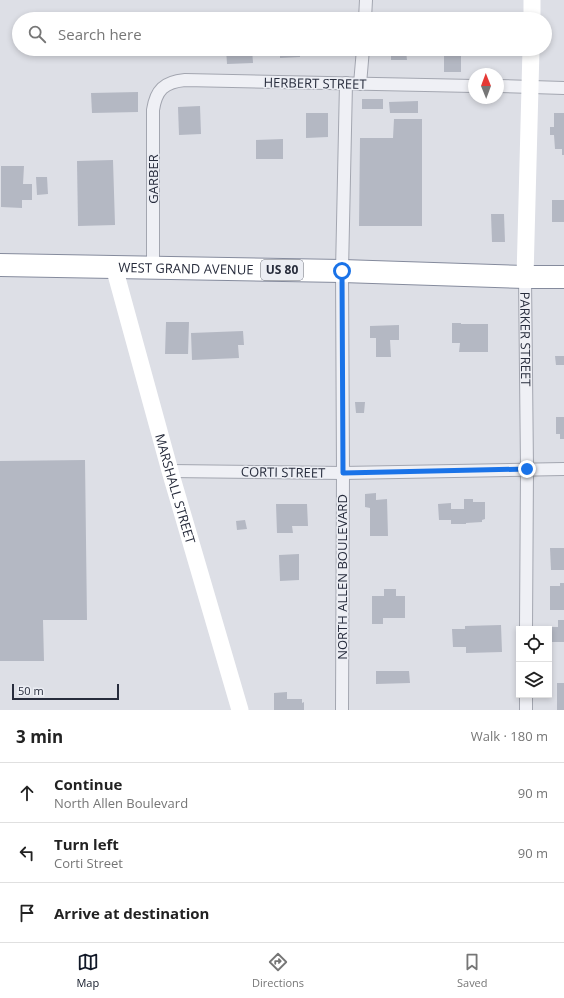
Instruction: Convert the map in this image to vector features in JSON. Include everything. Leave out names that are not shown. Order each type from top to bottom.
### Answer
[{"type":"highway","name":"WEST GRAND AVENUE","points":[[0,265],[342,271],[564,277]]},
{"type":"street","points":[[365,12],[366,0]]},
{"type":"street","points":[[532,0],[532,12]]},
{"type":"street","points":[[360,84],[362,56]]},
{"type":"street","name":"PARKER STREET","points":[[526,626],[527,469],[525,277],[531,56]]},
{"type":"street","name":"HERBERT STREET","points":[[159,92],[166,85],[175,81],[184,80],[468,86]]},
{"type":"street","name":"NORTH ALLEN BOULEVARD","points":[[342,710],[342,271],[346,83]]},
{"type":"street","points":[[504,86],[564,88]]},
{"type":"street","name":"GARBER","points":[[153,268],[153,110],[154,101],[159,92]]},
{"type":"street","name":"MARSHALL STREET","points":[[114,267],[170,471],[240,710]]},
{"type":"street","name":"CORTI STREET","points":[[170,471],[343,473],[564,468]]},
{"type":"street","points":[[526,698],[526,710]]},
{"type":"building","points":[[226,56],[252,56],[253,63],[227,64]]},
{"type":"building","points":[[280,56],[300,56],[300,57],[280,58]]},
{"type":"building","points":[[391,56],[407,56],[407,60],[391,60]]},
{"type":"building","points":[[444,56],[461,56],[461,72],[444,72]]},
{"type":"building","points":[[138,92],[138,112],[92,113],[91,93]]},
{"type":"building","points":[[362,99],[383,99],[383,109],[362,109]]},
{"type":"building","points":[[418,101],[418,113],[390,113],[389,102]]},
{"type":"building","points":[[200,106],[201,134],[179,135],[178,107]]},
{"type":"building","points":[[306,113],[328,113],[328,137],[306,138]]},
{"type":"building","points":[[554,113],[564,113],[564,155],[562,155],[562,149],[555,149],[554,135],[550,135],[550,127],[554,127]]},
{"type":"building","points":[[394,119],[422,119],[422,226],[359,226],[360,138],[393,138]]},
{"type":"building","points":[[283,139],[283,159],[256,159],[256,140]]},
{"type":"building","points":[[113,160],[115,225],[78,226],[77,161]]},
{"type":"building","points":[[1,166],[24,166],[23,184],[32,184],[32,200],[22,200],[22,208],[1,207]]},
{"type":"building","points":[[36,177],[47,177],[48,194],[37,195]]},
{"type":"building","points":[[552,200],[564,200],[564,222],[552,222]]},
{"type":"building","points":[[491,214],[504,214],[505,242],[492,242]]},
{"type":"building","points":[[166,322],[189,322],[188,354],[165,354]]},
{"type":"building","points":[[452,323],[488,324],[488,352],[459,352],[460,343],[452,343]]},
{"type":"building","points":[[399,325],[399,340],[390,340],[391,357],[376,357],[376,338],[370,338],[370,326]]},
{"type":"building","points":[[243,331],[244,345],[238,345],[239,358],[192,360],[191,333]]},
{"type":"building","points":[[555,356],[564,356],[564,365],[556,365]]},
{"type":"building","points":[[355,402],[365,402],[364,413],[356,413]]},
{"type":"building","points":[[556,417],[564,417],[564,439],[560,439],[560,434],[556,434]]},
{"type":"building","points":[[85,460],[87,620],[43,620],[44,661],[0,661],[0,461]]},
{"type":"building","points":[[376,493],[376,500],[387,499],[388,536],[370,536],[370,508],[365,507],[365,494]]},
{"type":"building","points":[[464,499],[473,499],[473,502],[485,502],[485,519],[482,520],[482,522],[451,524],[451,520],[439,520],[438,504],[451,503],[451,509],[464,509]]},
{"type":"building","points":[[276,504],[307,504],[308,526],[292,526],[293,533],[277,533]]},
{"type":"building","points":[[245,520],[247,529],[237,530],[236,521]]},
{"type":"building","points":[[550,548],[564,548],[564,570],[551,570]]},
{"type":"building","points":[[299,554],[299,580],[280,581],[279,555]]},
{"type":"building","points":[[560,583],[564,583],[564,610],[550,610],[550,586],[560,586]]},
{"type":"building","points":[[384,589],[396,589],[396,596],[405,596],[405,618],[383,618],[383,624],[372,624],[372,596],[384,596]]},
{"type":"building","points":[[558,620],[564,620],[564,642],[552,642],[552,627],[558,627]]},
{"type":"building","points":[[501,625],[502,652],[466,653],[466,647],[453,647],[452,629],[465,629],[465,626]]},
{"type":"building","points":[[376,671],[409,671],[410,683],[376,684]]},
{"type":"building","points":[[557,683],[564,683],[564,710],[557,710]]},
{"type":"building","points":[[287,692],[287,699],[302,699],[302,703],[304,702],[304,710],[274,710],[274,693]]},
{"type":"route","points":[[342,271],[343,473],[527,469]]}]
